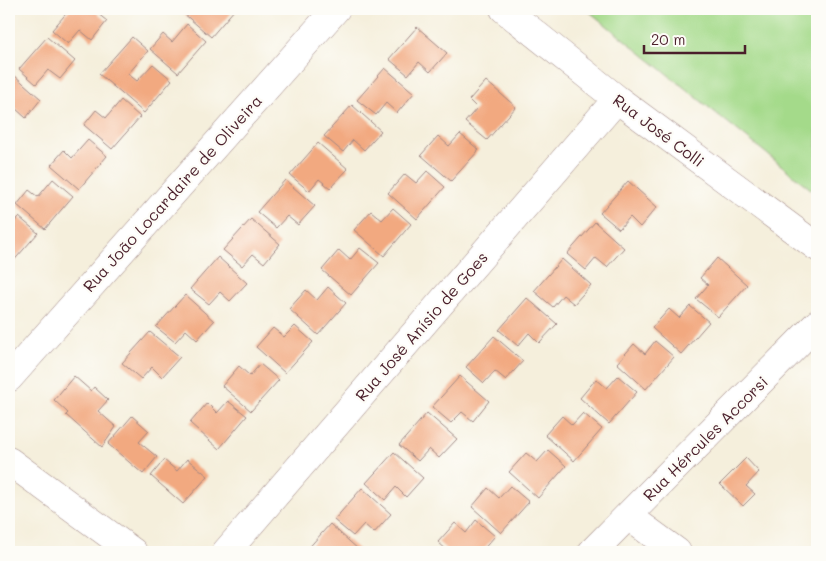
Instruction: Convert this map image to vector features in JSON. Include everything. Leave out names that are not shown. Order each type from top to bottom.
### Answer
[{"type":"street","name":"Rua João Locardaire de Oliveira","points":[[9,378],[336,9]]},
{"type":"street","name":"Rua José Colli","points":[[504,9],[617,99],[817,247]]},
{"type":"street","name":"Rua José Anísio de Goes","points":[[226,552],[617,99]]},
{"type":"street","name":"Rua Hércules Accorsi","points":[[592,552],[817,324]]},
{"type":"street","points":[[9,461],[133,552]]},
{"type":"street","points":[[628,516],[677,552]]},
{"type":"green space","points":[[586,9],[817,9],[817,194]]},
{"type":"building","points":[[70,9],[92,9],[107,21],[92,40],[80,30],[68,44],[52,30]]},
{"type":"building","points":[[186,9],[235,9],[211,37],[183,13]]},
{"type":"building","points":[[187,24],[206,41],[178,73],[150,49],[163,34],[172,42]]},
{"type":"building","points":[[417,27],[447,53],[430,72],[419,62],[408,75],[389,59]]},
{"type":"building","points":[[47,37],[75,61],[60,79],[48,70],[36,84],[19,69]]},
{"type":"building","points":[[132,37],[148,51],[128,74],[137,81],[153,64],[172,80],[144,113],[99,74]]},
{"type":"building","points":[[385,68],[414,93],[397,113],[386,103],[376,115],[357,100]]},
{"type":"building","points":[[14,75],[41,99],[26,118],[15,108],[9,115],[9,81]]},
{"type":"building","points":[[486,81],[516,107],[487,140],[465,122],[477,108],[469,100]]},
{"type":"building","points":[[121,100],[140,117],[112,149],[84,125],[96,110],[106,118]]},
{"type":"building","points":[[352,105],[381,131],[364,150],[353,140],[343,152],[324,136]]},
{"type":"building","points":[[460,134],[479,150],[451,181],[421,155],[438,136],[449,146]]},
{"type":"building","points":[[88,140],[107,156],[79,189],[51,165],[64,150],[72,158]]},
{"type":"building","points":[[318,143],[348,169],[330,188],[319,179],[309,191],[290,175]]},
{"type":"building","points":[[427,171],[445,187],[417,219],[388,193],[405,174],[416,183]]},
{"type":"building","points":[[53,179],[73,196],[45,229],[17,205],[29,190],[38,197]]},
{"type":"building","points":[[285,180],[315,206],[298,225],[287,216],[276,228],[257,212]]},
{"type":"building","points":[[628,181],[657,207],[640,227],[630,217],[619,229],[600,213]]},
{"type":"building","points":[[393,208],[411,224],[384,256],[354,230],[371,211],[382,220]]},
{"type":"building","points":[[19,217],[38,233],[10,265],[9,228]]},
{"type":"building","points":[[251,219],[280,244],[264,263],[253,254],[242,266],[223,250]]},
{"type":"building","points":[[595,222],[624,248],[607,267],[596,258],[586,270],[567,254]]},
{"type":"building","points":[[360,248],[379,263],[351,295],[322,270],[339,250],[350,260]]},
{"type":"building","points":[[218,257],[247,283],[230,301],[220,292],[209,304],[190,289]]},
{"type":"building","points":[[717,258],[747,285],[718,317],[696,299],[708,285],[700,278]]},
{"type":"building","points":[[562,259],[591,285],[574,304],[563,295],[553,307],[534,291]]},
{"type":"building","points":[[328,287],[346,303],[318,335],[289,309],[306,290],[317,300]]},
{"type":"building","points":[[185,295],[214,321],[197,340],[186,330],[175,342],[156,327]]},
{"type":"building","points":[[527,298],[557,324],[539,343],[529,333],[518,346],[499,330]]},
{"type":"building","points":[[690,306],[709,322],[681,354],[652,328],[669,309],[679,318]]},
{"type":"building","points":[[295,326],[313,342],[285,373],[256,347],[273,328],[284,337]]},
{"type":"building","points":[[150,332],[180,357],[162,377],[152,367],[141,379],[122,363]]},
{"type":"building","points":[[494,336],[523,361],[506,380],[495,371],[484,383],[466,367]]},
{"type":"building","points":[[655,341],[674,357],[646,389],[617,363],[634,344],[645,354]]},
{"type":"building","points":[[260,364],[279,380],[251,411],[222,386],[239,366],[250,376]]},
{"type":"building","points":[[74,376],[91,391],[94,387],[108,400],[98,411],[116,427],[102,447],[66,415],[68,413],[54,400]]},
{"type":"building","points":[[460,376],[489,401],[473,421],[462,412],[451,423],[432,407]]},
{"type":"building","points":[[618,376],[637,392],[609,424],[580,398],[596,379],[607,388]]},
{"type":"building","points":[[228,401],[247,416],[219,449],[190,423],[207,403],[217,413]]},
{"type":"building","points":[[427,413],[457,439],[439,458],[429,449],[418,461],[399,445]]},
{"type":"building","points":[[583,413],[602,429],[574,461],[545,435],[562,416],[572,425]]},
{"type":"building","points":[[132,416],[149,431],[139,442],[157,457],[143,474],[108,444]]},
{"type":"building","points":[[548,450],[566,466],[538,498],[509,472],[526,453],[537,462]]},
{"type":"building","points":[[394,452],[423,478],[406,497],[396,487],[385,500],[366,483]]},
{"type":"building","points":[[746,458],[759,472],[746,486],[755,494],[743,506],[720,484]]},
{"type":"building","points":[[187,459],[208,476],[183,504],[151,476],[164,460],[177,471]]},
{"type":"building","points":[[510,486],[529,502],[501,533],[472,507],[488,488],[499,498]]},
{"type":"building","points":[[362,488],[391,514],[374,533],[364,524],[353,536],[334,520]]},
{"type":"building","points":[[476,520],[495,536],[481,552],[449,552],[438,542],[455,523],[466,533]]},
{"type":"building","points":[[330,524],[359,550],[357,552],[305,552]]}]
